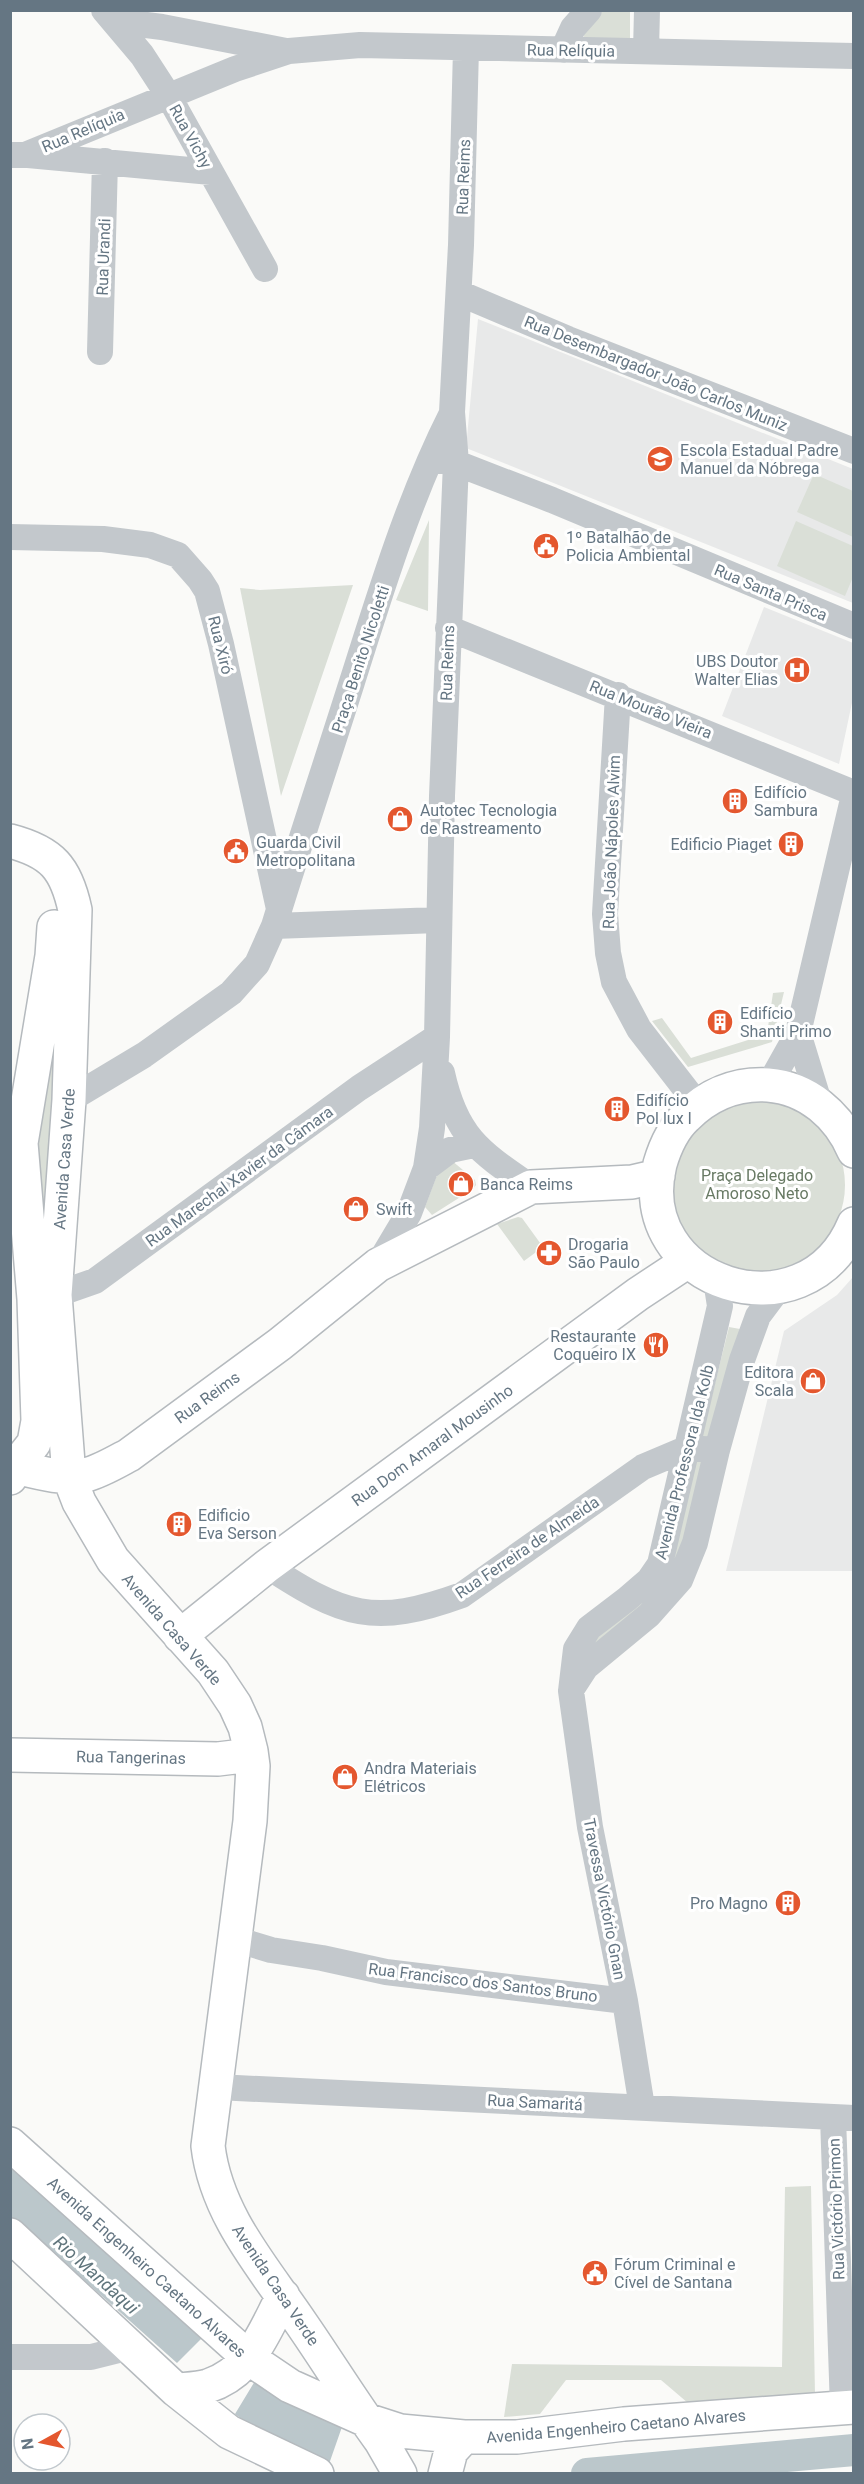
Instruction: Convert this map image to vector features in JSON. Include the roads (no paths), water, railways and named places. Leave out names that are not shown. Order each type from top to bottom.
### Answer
[{"type":"main road","name":"Avenida Casa Verde","points":[[10,841],[32,847],[44,854],[60,870],[70,885],[75,910],[69,1100],[45,1297],[38,1421],[34,1443],[12,1469]]},
{"type":"main road","name":"Avenida Casa Verde","points":[[10,848],[39,872],[48,890],[54,923],[52,956],[16,1141],[45,1297],[69,1476],[79,1503],[113,1560],[213,1672],[235,1705],[245,1727],[251,1755],[250,1821],[208,2146],[211,2170],[240,2235],[400,2474]]},
{"type":"main road","points":[[851,1142],[835,1119],[820,1105],[790,1089],[769,1085],[720,1092],[698,1105],[678,1124],[665,1148],[658,1176],[657,1194],[663,1222],[676,1246],[688,1261],[716,1280],[736,1287],[757,1290],[779,1288],[800,1281],[819,1270],[835,1256],[852,1231]]},
{"type":"main road","points":[[531,1187],[632,1182],[658,1176]]},
{"type":"main road","name":"Rua Reims","points":[[12,1469],[85,1476],[129,1455],[280,1344],[378,1265],[531,1187]]},
{"type":"main road","name":"Rua Dom Amaral Mousinho","points":[[180,1636],[199,1618],[267,1566],[638,1294],[688,1261]]},
{"type":"main road","name":"Rua Tangerinas","points":[[10,1755],[218,1760],[251,1755]]},
{"type":"main road","name":"Avenida Engenheiro Caetano Alvares","points":[[10,2144],[249,2359],[290,2386],[366,2420],[400,2431],[464,2437],[517,2437],[624,2424],[848,2408]]},
{"type":"main road","points":[[10,2235],[176,2390],[229,2432],[317,2474]]},
{"type":"main road","points":[[176,2390],[207,2386],[229,2376],[249,2359],[283,2296]]},
{"type":"main road","points":[[445,2474],[451,2451],[464,2437]]},
{"type":"street","points":[[563,50],[568,36],[589,10]]},
{"type":"street","points":[[646,51],[647,10]]},
{"type":"street","name":"Rua Relíquia","points":[[110,16],[289,51]]},
{"type":"street","name":"Rua Vichy","points":[[110,16],[142,55],[168,94],[265,269]]},
{"type":"street","name":"Rua Relíquia","points":[[18,155],[168,94],[289,51],[360,45],[854,56]]},
{"type":"street","name":"Rua Reims","points":[[378,1265],[409,1213],[426,1168],[432,1128],[437,1043],[438,920],[448,628],[456,463],[452,412],[459,292],[466,48]]},
{"type":"street","points":[[18,155],[211,172]]},
{"type":"street","name":"Rua Urandi","points":[[100,352],[105,161]]},
{"type":"street","name":"Rua Desembargador João Carlos Muniz","points":[[459,292],[568,339],[854,451]]},
{"type":"street","name":"Praça Benito Nicoletti","points":[[69,1100],[144,1055],[231,993],[257,964],[277,918],[377,603],[428,461],[452,412]]},
{"type":"street","name":"Rua Santa Prisca","points":[[428,461],[456,463],[552,500],[854,626]]},
{"type":"street","name":"Rua Xiró","points":[[10,537],[103,539],[150,545],[178,555],[200,580],[207,591],[221,644],[277,918]]},
{"type":"street","name":"Rua Mourão Vieira","points":[[448,628],[854,794]]},
{"type":"street","name":"Rua João Nápoles Alvim","points":[[618,696],[605,914],[608,953],[614,982],[639,1029],[698,1105]]},
{"type":"street","points":[[769,1085],[798,1033],[854,794]]},
{"type":"street","points":[[277,918],[438,920]]},
{"type":"street","points":[[798,1033],[820,1105]]},
{"type":"street","points":[[437,1043],[452,1108],[474,1145],[531,1187]]},
{"type":"street","name":"Rua Marechal Xavier da Câmara","points":[[45,1297],[95,1281],[359,1088],[437,1043]]},
{"type":"street","points":[[426,1168],[450,1150],[474,1145]]},
{"type":"street","name":"Avenida Professora Ida Kolb","points":[[571,1691],[576,1649],[581,1637],[649,1580],[660,1564],[720,1306],[716,1280]]},
{"type":"street","name":"Avenida Professora Ida Kolb","points":[[571,1691],[586,1667],[649,1615],[680,1580],[695,1543],[717,1450],[742,1360],[758,1316],[779,1288]]},
{"type":"street","name":"Rua Ferreira de Almeida","points":[[267,1566],[309,1594],[344,1609],[377,1615],[427,1607],[462,1595],[643,1467],[688,1448],[717,1450]]},
{"type":"street","name":"Travessa Victório Gnan","points":[[571,1691],[590,1827],[625,2001],[642,2108]]},
{"type":"street","name":"Rua Francisco dos Santos Bruno","points":[[235,1939],[272,1950],[386,1972],[625,2001]]},
{"type":"street","name":"Rua Samaritá","points":[[217,2087],[843,2118]]},
{"type":"street","name":"Rua Victório Primon","points":[[843,2118],[848,2408]]},
{"type":"street","points":[[10,2357],[91,2357],[132,2347]]},
{"type":"water","points":[[10,2161],[202,2338],[177,2363],[57,2256],[27,2235],[11,2220]]},
{"type":"water","points":[[255,2381],[343,2424],[329,2464],[248,2424],[235,2414]]},
{"type":"waterway","name":"Rio Mandaqui","points":[[587,2474],[854,2450]]},
{"type":"place","name":"Escola Estadual Padre Manuel da Nóbrega","points":[[660,459]]},
{"type":"place","name":"1º Batalhão de Policia Ambiental","points":[[546,546]]},
{"type":"place","name":"UBS Doutor Walter Elias","points":[[797,670]]},
{"type":"place","name":"Edifício Sambura","points":[[735,801]]},
{"type":"place","name":"Autotec Tecnologia de Rastreamento","points":[[400,819]]},
{"type":"place","name":"Edificio Piaget","points":[[791,844]]},
{"type":"place","name":"Guarda Civil Metropolitana","points":[[236,851]]},
{"type":"place","name":"Edifício Shanti Primo","points":[[720,1022]]},
{"type":"place","name":"Edifício Pol lux I","points":[[617,1109]]},
{"type":"place","name":"Banca Reims","points":[[461,1184]]},
{"type":"place","name":"Swift","points":[[356,1209]]},
{"type":"place","name":"Drogaria São Paulo","points":[[549,1253]]},
{"type":"place","name":"Restaurante Coqueiro IX","points":[[656,1345]]},
{"type":"place","name":"Editora Scala","points":[[813,1381]]},
{"type":"place","name":"Edificio Eva Serson","points":[[179,1524]]},
{"type":"place","name":"Andra Materiais Elétricos","points":[[345,1777]]},
{"type":"place","name":"Pro Magno","points":[[788,1903]]},
{"type":"place","name":"Fórum Criminal e Cível de Santana","points":[[595,2273]]},
{"type":"park label","name":"Praça Delegado Amoroso Neto","points":[[757,1184]]}]
